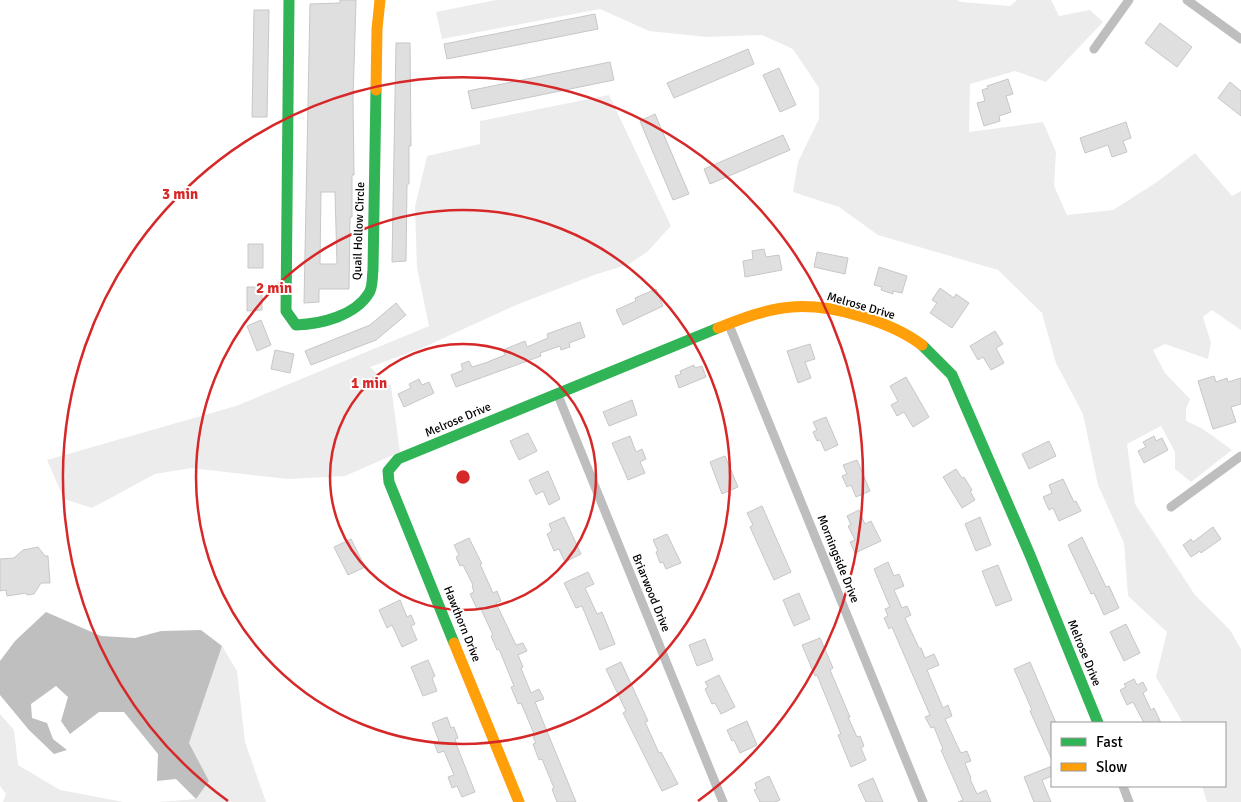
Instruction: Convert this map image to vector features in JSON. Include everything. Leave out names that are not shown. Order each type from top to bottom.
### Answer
[{"type":"street","name":"Quail Hollow Circle","points":[[289,0],[286,312],[296,325],[311,325],[334,318],[354,307],[370,292],[373,270],[377,29],[380,0]]},
{"type":"street","points":[[1094,49],[1130,0]]},
{"type":"street","points":[[1187,0],[1241,39]]},
{"type":"street","name":"Melrose Drive","points":[[398,459],[556,393],[760,314],[791,307],[814,307],[834,310],[886,326],[912,338],[934,354],[952,375],[1030,555],[1098,722]]},
{"type":"street","name":"Morningside Drive","points":[[729,325],[923,802]]},
{"type":"street","name":"Briarwood Drive","points":[[556,393],[723,802]]},
{"type":"street","points":[[1171,507],[1241,456]]},
{"type":"street","name":"Hawthorn Drive","points":[[398,459],[388,471],[389,482],[519,802]]},
{"type":"street","points":[[1123,787],[1129,802]]},
{"type":"shaded area","points":[[496,0],[957,0],[961,2],[1010,6],[1017,0],[1051,0],[1059,16],[1090,10],[1103,22],[1046,82],[1015,71],[970,84],[969,132],[1043,122],[1056,152],[1054,186],[1067,215],[1113,210],[1157,182],[1195,153],[1232,196],[1241,191],[1241,330],[1212,310],[1203,317],[1211,343],[1208,359],[1165,344],[1153,350],[1165,373],[1190,399],[1186,409],[1186,421],[1203,429],[1232,450],[1191,482],[1175,469],[1175,452],[1161,426],[1127,444],[1135,504],[1195,595],[1230,630],[1241,649],[1241,802],[1207,802],[1202,787],[1226,787],[1226,722],[1182,722],[1156,677],[1167,632],[1128,596],[1124,543],[1098,485],[1083,414],[1056,363],[1042,313],[998,270],[878,235],[839,207],[793,192],[798,162],[819,119],[819,88],[793,49],[762,35],[706,37],[649,31],[600,9],[442,39],[436,12]]},
{"type":"shaded area","points":[[609,95],[671,226],[647,252],[629,264],[594,275],[516,305],[422,348],[370,367],[391,386],[400,452],[345,476],[287,479],[191,468],[155,474],[92,508],[64,499],[47,460],[236,406],[429,326],[417,268],[415,207],[427,156],[480,144],[480,121]]},
{"type":"shaded area","points":[[46,612],[101,636],[135,638],[161,631],[201,630],[222,646],[189,743],[209,781],[196,799],[176,779],[157,781],[158,754],[124,712],[99,712],[70,734],[61,721],[68,697],[56,686],[31,704],[32,718],[47,723],[53,739],[67,750],[54,754],[29,730],[0,695],[0,661],[15,641]]},
{"type":"shaded area","points":[[222,646],[237,671],[245,742],[266,802],[158,802],[196,799],[209,781],[189,743]]},
{"type":"shaded area","points":[[0,714],[14,730],[18,765],[60,790],[124,802],[3,802],[6,794],[0,786]]},
{"type":"building","points":[[340,0],[356,0],[353,99],[354,175],[352,175],[352,217],[350,217],[349,289],[319,289],[319,302],[304,303],[310,4],[340,3]],"holes":[[[321,192],[335,192],[337,264],[320,264]]]},
{"type":"building","points":[[254,10],[269,10],[267,117],[252,117]]},
{"type":"building","points":[[595,14],[598,29],[447,59],[444,44]]},
{"type":"building","points":[[1160,23],[1192,47],[1177,67],[1145,43]]},
{"type":"building","points":[[396,43],[410,43],[411,146],[409,146],[409,184],[407,184],[406,261],[392,262]]},
{"type":"building","points":[[748,49],[754,64],[674,98],[667,83]]},
{"type":"building","points":[[610,62],[614,80],[472,109],[468,91]]},
{"type":"building","points":[[779,68],[796,105],[780,112],[763,75]]},
{"type":"building","points":[[1008,79],[1013,94],[1006,96],[1011,112],[999,116],[1000,121],[984,126],[977,103],[985,101],[982,90],[988,88],[987,86]]},
{"type":"building","points":[[1230,82],[1241,91],[1241,116],[1218,98]]},
{"type":"building","points":[[655,114],[689,194],[673,200],[640,121]]},
{"type":"building","points":[[1126,122],[1131,138],[1123,141],[1127,152],[1112,157],[1108,145],[1085,153],[1080,138]]},
{"type":"building","points":[[783,135],[790,150],[710,184],[704,169]]},
{"type":"building","points":[[248,244],[263,244],[263,268],[248,268]]},
{"type":"building","points":[[764,249],[766,257],[779,255],[782,270],[745,277],[743,261],[753,259],[752,251]]},
{"type":"building","points":[[817,252],[848,258],[845,274],[814,267]]},
{"type":"building","points":[[879,267],[907,276],[902,293],[893,291],[893,294],[881,290],[882,287],[874,285]]},
{"type":"building","points":[[247,287],[262,287],[262,310],[247,311]]},
{"type":"building","points":[[940,288],[954,298],[956,294],[969,303],[952,328],[930,313],[937,303],[932,300]]},
{"type":"building","points":[[656,289],[663,306],[623,325],[616,310],[636,301],[635,298]]},
{"type":"building","points":[[396,303],[406,315],[376,340],[311,365],[305,351],[370,325]]},
{"type":"building","points":[[261,320],[271,345],[257,351],[247,326]]},
{"type":"building","points":[[580,322],[585,337],[569,343],[570,347],[561,350],[560,346],[540,353],[541,356],[456,387],[451,375],[463,370],[461,364],[469,361],[472,367],[485,363],[505,355],[503,350],[525,341],[527,347],[548,338],[547,334]]},
{"type":"building","points":[[995,331],[1003,344],[996,348],[1004,363],[991,370],[983,357],[978,360],[970,346]]},
{"type":"building","points":[[810,344],[815,359],[805,362],[811,378],[798,383],[787,351]]},
{"type":"building","points":[[275,350],[294,354],[290,373],[271,369]]},
{"type":"building","points":[[694,365],[695,368],[702,366],[706,377],[679,388],[675,376],[681,374],[680,371]]},
{"type":"building","points":[[1214,376],[1216,382],[1227,378],[1228,382],[1241,378],[1241,404],[1231,407],[1236,422],[1213,429],[1198,381]]},
{"type":"building","points":[[906,377],[929,417],[913,427],[904,412],[897,416],[891,405],[898,401],[890,386]]},
{"type":"building","points":[[419,379],[422,385],[429,382],[434,393],[404,407],[398,394],[411,388],[409,384]]},
{"type":"building","points":[[632,400],[637,415],[609,426],[603,412]]},
{"type":"building","points":[[826,417],[838,445],[825,451],[820,440],[817,441],[813,432],[817,430],[813,422]]},
{"type":"building","points":[[528,433],[537,451],[519,460],[510,441]]},
{"type":"building","points":[[630,436],[636,452],[642,449],[646,459],[640,462],[645,473],[628,480],[612,443]]},
{"type":"building","points":[[1154,436],[1156,441],[1162,438],[1168,450],[1144,463],[1138,451],[1146,447],[1143,442]]},
{"type":"building","points":[[1049,441],[1056,456],[1029,469],[1022,454]]},
{"type":"building","points":[[725,456],[738,487],[722,494],[710,462]]},
{"type":"building","points":[[857,460],[870,491],[856,497],[851,485],[847,487],[842,476],[847,474],[843,465]]},
{"type":"building","points":[[956,469],[962,478],[964,477],[972,490],[970,491],[975,500],[962,508],[943,477]]},
{"type":"building","points":[[548,471],[560,499],[549,505],[543,491],[536,495],[529,480]]},
{"type":"building","points":[[1063,479],[1074,502],[1076,501],[1081,511],[1059,521],[1053,508],[1049,510],[1043,497],[1052,493],[1049,485]]},
{"type":"building","points":[[762,506],[791,572],[774,580],[750,527],[753,525],[747,513]]},
{"type":"building","points":[[859,510],[865,524],[871,521],[881,541],[855,553],[850,542],[855,540],[848,526],[851,525],[847,516]]},
{"type":"building","points":[[564,517],[581,554],[565,562],[559,549],[554,551],[547,534],[552,531],[549,524]]},
{"type":"building","points":[[980,517],[991,545],[976,551],[965,524]]},
{"type":"building","points":[[1213,527],[1221,539],[1201,553],[1200,551],[1191,557],[1183,545],[1191,539],[1193,542]]},
{"type":"building","points":[[667,534],[681,563],[666,569],[663,562],[660,563],[656,552],[658,551],[653,540]]},
{"type":"building","points":[[1082,537],[1106,587],[1109,586],[1119,608],[1104,615],[1094,593],[1091,594],[1068,545]]},
{"type":"building","points":[[469,538],[482,564],[480,564],[493,593],[497,591],[501,601],[496,603],[516,645],[523,643],[527,651],[518,655],[523,667],[521,668],[531,693],[539,689],[544,699],[535,702],[576,802],[557,802],[552,789],[554,788],[542,759],[539,760],[533,744],[536,743],[533,737],[535,736],[521,703],[518,704],[511,687],[514,686],[499,649],[497,650],[491,636],[493,635],[480,607],[477,609],[470,594],[474,592],[473,585],[463,565],[460,566],[456,557],[459,555],[454,545]]},
{"type":"building","points":[[351,539],[365,567],[348,575],[334,547]]},
{"type":"building","points":[[38,547],[45,556],[48,556],[50,583],[41,583],[34,594],[27,595],[26,593],[7,596],[6,590],[0,591],[0,559],[14,558],[23,550]]},
{"type":"building","points":[[888,562],[894,576],[899,574],[904,586],[894,590],[902,608],[907,606],[911,615],[905,618],[919,648],[921,648],[925,658],[934,654],[939,665],[927,670],[943,708],[948,705],[952,716],[945,719],[956,743],[961,753],[967,751],[971,761],[965,763],[970,779],[977,794],[986,790],[991,802],[958,802],[963,800],[941,750],[943,749],[934,727],[931,728],[925,717],[930,715],[892,627],[889,629],[884,618],[888,616],[885,609],[890,607],[874,569]]},
{"type":"building","points":[[998,565],[1012,600],[996,606],[982,571]]},
{"type":"building","points":[[588,572],[594,584],[585,588],[597,614],[602,612],[615,644],[600,650],[582,606],[576,608],[564,583]]},
{"type":"building","points":[[799,593],[810,619],[794,626],[783,600]]},
{"type":"building","points":[[400,600],[407,617],[411,615],[415,624],[411,626],[417,640],[402,647],[392,625],[387,628],[379,610]]},
{"type":"building","points":[[1126,624],[1140,653],[1124,661],[1110,632]]},
{"type":"building","points":[[820,638],[833,668],[830,670],[850,717],[848,717],[857,737],[860,736],[864,746],[861,748],[866,760],[851,767],[838,735],[841,734],[817,675],[815,676],[802,645]]},
{"type":"building","points":[[705,639],[713,660],[697,666],[689,645]]},
{"type":"building","points":[[428,660],[435,676],[432,678],[437,691],[423,696],[411,667]]},
{"type":"building","points":[[621,662],[648,721],[645,722],[659,753],[661,752],[678,784],[662,791],[623,713],[626,711],[606,669]]},
{"type":"building","points":[[1030,662],[1056,722],[1051,722],[1051,758],[1030,711],[1032,710],[1014,669]]},
{"type":"building","points":[[719,675],[735,707],[721,714],[715,703],[712,704],[705,689],[708,687],[705,682]]},
{"type":"building","points":[[1134,679],[1137,685],[1143,682],[1147,690],[1143,693],[1151,710],[1154,708],[1161,722],[1143,722],[1133,702],[1127,705],[1120,690],[1126,687],[1124,684]]},
{"type":"building","points":[[447,717],[451,728],[454,727],[458,738],[455,739],[457,746],[475,792],[462,797],[457,786],[452,788],[448,777],[454,775],[444,751],[438,753],[434,743],[439,741],[432,723]]},
{"type":"building","points":[[747,721],[757,745],[740,753],[727,730]]},
{"type":"building","points":[[1051,766],[1051,776],[1042,780],[1051,802],[1034,802],[1024,777]]},
{"type":"building","points":[[769,776],[780,800],[760,802],[754,790],[757,789],[755,783]]},
{"type":"building","points":[[873,778],[883,802],[866,802],[858,785]]},
{"type":"traffic: fast","points":[[289,0],[286,311],[296,325],[316,323],[346,313],[363,301],[370,291],[373,270],[376,90]]},
{"type":"traffic: fast","points":[[454,643],[389,482],[388,471],[398,459],[718,328]]},
{"type":"traffic: fast","points":[[922,345],[952,375],[1030,555],[1098,722]]},
{"type":"traffic: slow","points":[[376,90],[377,29],[380,0]]},
{"type":"traffic: slow","points":[[718,328],[773,310],[792,307],[824,308],[842,311],[877,322],[909,336],[922,345]]},
{"type":"traffic: slow","points":[[454,643],[519,802]]}]
